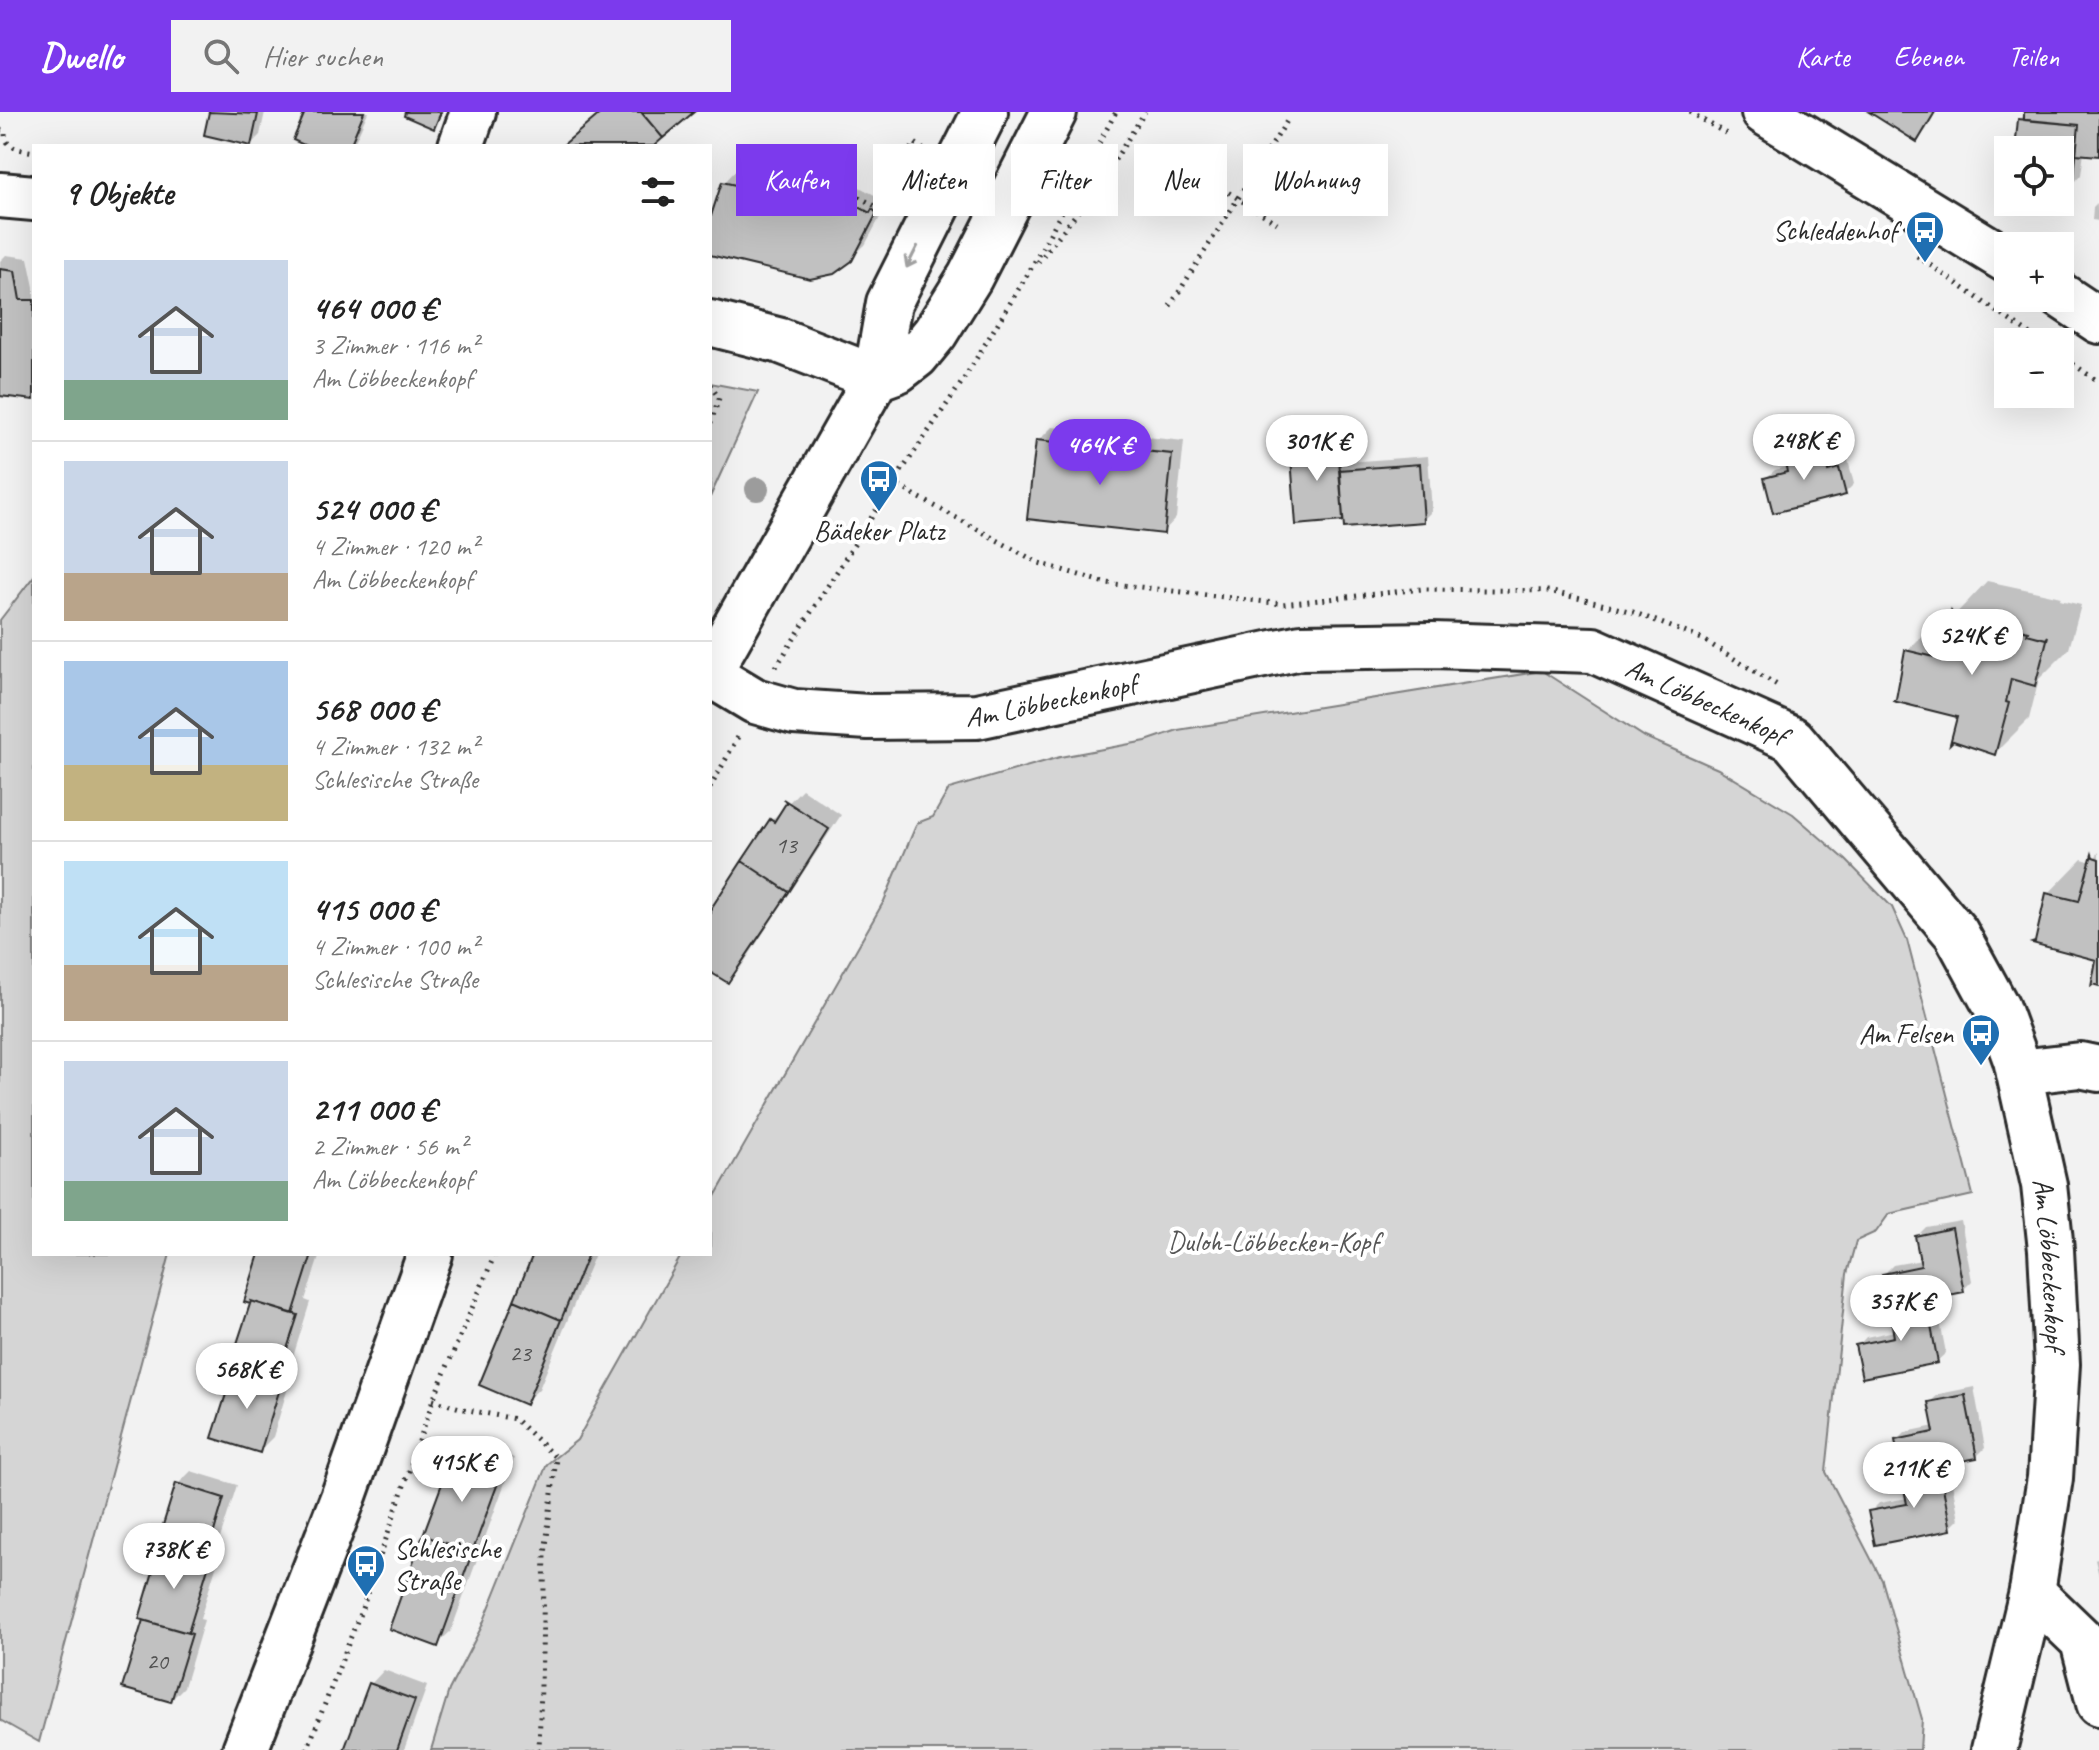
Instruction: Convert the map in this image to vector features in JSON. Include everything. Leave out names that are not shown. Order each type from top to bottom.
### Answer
[{"type":"street","points":[[462,144],[473,112]]},
{"type":"street","points":[[712,668],[876,378],[889,303],[985,112]]},
{"type":"street","points":[[712,324],[781,341],[876,378],[898,370],[916,356],[935,333],[970,277],[1054,112]]},
{"type":"street","points":[[1764,112],[1994,252]]},
{"type":"street","points":[[0,195],[32,198]]},
{"type":"street","points":[[2074,304],[2099,321]]},
{"type":"street","name":"Am Löbbeckenkopf","points":[[712,673],[755,701],[794,712],[868,717],[977,716],[1301,647],[1433,645],[1593,650],[1792,739],[1956,933],[1997,1008],[2019,1072],[2044,1185],[2057,1364],[2050,1478],[2032,1592],[1994,1750]]},
{"type":"street","points":[[2019,1072],[2080,1065],[2099,1069]]},
{"type":"street","points":[[245,1750],[343,1498],[429,1256]]},
{"type":"street","points":[[275,1750],[343,1498]]},
{"type":"street","points":[[2032,1592],[2083,1641],[2099,1703]]},
{"type":"path","points":[[712,784],[755,701],[896,479],[962,382],[1029,272],[1116,112]]},
{"type":"path","points":[[1029,272],[1099,185],[1145,112]]},
{"type":"path","points":[[1170,306],[1287,121]]},
{"type":"path","points":[[0,130],[5,131],[8,145],[32,152]]},
{"type":"path","points":[[1227,191],[1277,223]]},
{"type":"path","points":[[2074,365],[2099,382]]},
{"type":"path","points":[[712,388],[719,398],[712,419]]},
{"type":"path","points":[[307,1750],[366,1598],[433,1400],[494,1256]]},
{"type":"path","points":[[433,1400],[515,1419],[556,1458],[545,1555],[539,1750]]},
{"type":"green space","points":[[712,383],[758,392],[712,493]]},
{"type":"green space","points":[[32,579],[32,1256],[169,1256],[39,1742],[0,1720],[0,620]]},
{"type":"green space","name":"Duloh-Löbbecken-Kopf","points":[[1542,671],[1645,737],[1718,769],[1793,814],[1846,860],[1892,907],[1907,940],[1973,1195],[1889,1214],[1876,1232],[1856,1241],[1847,1274],[1826,1472],[1882,1580],[1922,1719],[1920,1750],[431,1750],[449,1690],[481,1628],[547,1464],[577,1440],[681,1256],[712,1256],[712,1202],[884,901],[917,823],[933,817],[949,789],[1060,757],[1146,741],[1178,730]]},
{"type":"building","points":[[209,112],[258,114],[251,144],[204,135]]},
{"type":"building","points":[[305,112],[364,112],[351,144],[302,144],[293,140]]},
{"type":"building","points":[[405,112],[441,112],[434,129],[404,116]]},
{"type":"building","points":[[602,112],[641,112],[663,138],[656,144],[564,144]]},
{"type":"building","points":[[641,112],[694,112],[663,138]]},
{"type":"building","points":[[1869,112],[1935,112],[1917,142]]},
{"type":"building","points":[[2024,112],[2099,112],[2099,156],[2076,154],[2079,125],[2024,120]]},
{"type":"building","points":[[2018,119],[2079,125],[2074,176],[2074,136],[2016,136]]},
{"type":"building","points":[[722,182],[736,185],[736,216],[857,216],[857,206],[870,213],[872,209],[875,216],[852,261],[834,274],[810,279],[712,255],[712,213]]},
{"type":"building","points":[[0,269],[15,271],[20,300],[32,300],[32,400],[0,396]]},
{"type":"building","points":[[1036,440],[1172,454],[1164,534],[1027,519]]},
{"type":"building","points":[[1338,441],[1343,521],[1296,525],[1290,444]]},
{"type":"building","points":[[1796,449],[1798,455],[1822,449],[1828,471],[1839,468],[1846,495],[1773,513],[1764,478],[1787,472],[1783,452]]},
{"type":"building","points":[[1420,464],[1424,522],[1344,528],[1339,470]]},
{"type":"building","points":[[1951,611],[1972,620],[1973,617],[2028,631],[2027,634],[2046,639],[2048,636],[2035,686],[2011,679],[2006,702],[2009,703],[1995,755],[1953,741],[1950,744],[1957,717],[1893,701],[1896,699],[1905,650],[1939,658]]},
{"type":"building","points":[[783,799],[829,829],[789,892],[742,861],[770,819],[774,822],[786,803]]},
{"type":"building","points":[[2092,854],[2099,859],[2099,986],[2092,984],[2091,987],[2096,960],[2032,943],[2035,942],[2046,893],[2079,901]]},
{"type":"building","points":[[742,861],[789,892],[728,983],[712,973],[712,907]]},
{"type":"building","points":[[1952,1228],[1964,1292],[1889,1307],[1882,1274],[1921,1266],[1915,1236]]},
{"type":"building","points":[[258,1256],[311,1256],[293,1314],[251,1301],[250,1304],[244,1302]]},
{"type":"building","points":[[532,1256],[587,1256],[561,1320],[514,1300]]},
{"type":"building","points":[[514,1300],[561,1320],[526,1405],[479,1385]]},
{"type":"building","points":[[1926,1300],[1938,1363],[1862,1378],[1855,1345],[1894,1337],[1889,1307]]},
{"type":"building","points":[[251,1301],[298,1315],[276,1383],[229,1368]]},
{"type":"building","points":[[234,1369],[281,1385],[260,1453],[212,1438]]},
{"type":"building","points":[[1965,1395],[1977,1458],[1901,1473],[1895,1440],[1934,1432],[1928,1402]]},
{"type":"building","points":[[453,1454],[502,1472],[472,1553],[423,1535]]},
{"type":"building","points":[[1939,1466],[1951,1530],[1875,1545],[1868,1511],[1907,1504],[1901,1473]]},
{"type":"building","points":[[176,1483],[224,1498],[205,1562],[160,1548],[159,1552],[155,1551]]},
{"type":"building","points":[[423,1535],[472,1553],[438,1647],[389,1629]]},
{"type":"building","points":[[160,1548],[209,1564],[188,1633],[139,1619]]},
{"type":"building","points":[[143,1620],[192,1634],[171,1702],[122,1688]]},
{"type":"building","points":[[369,1683],[415,1700],[397,1750],[344,1750]]},
{"type":"place","name":"Schleddenhof","points":[[1925,264]]},
{"type":"place","name":"Bädeker Platz","points":[[879,513]]},
{"type":"place","name":"Am Felsen","points":[[1981,1067]]},
{"type":"place","name":"Schlesische Straße","points":[[366,1598]]}]
